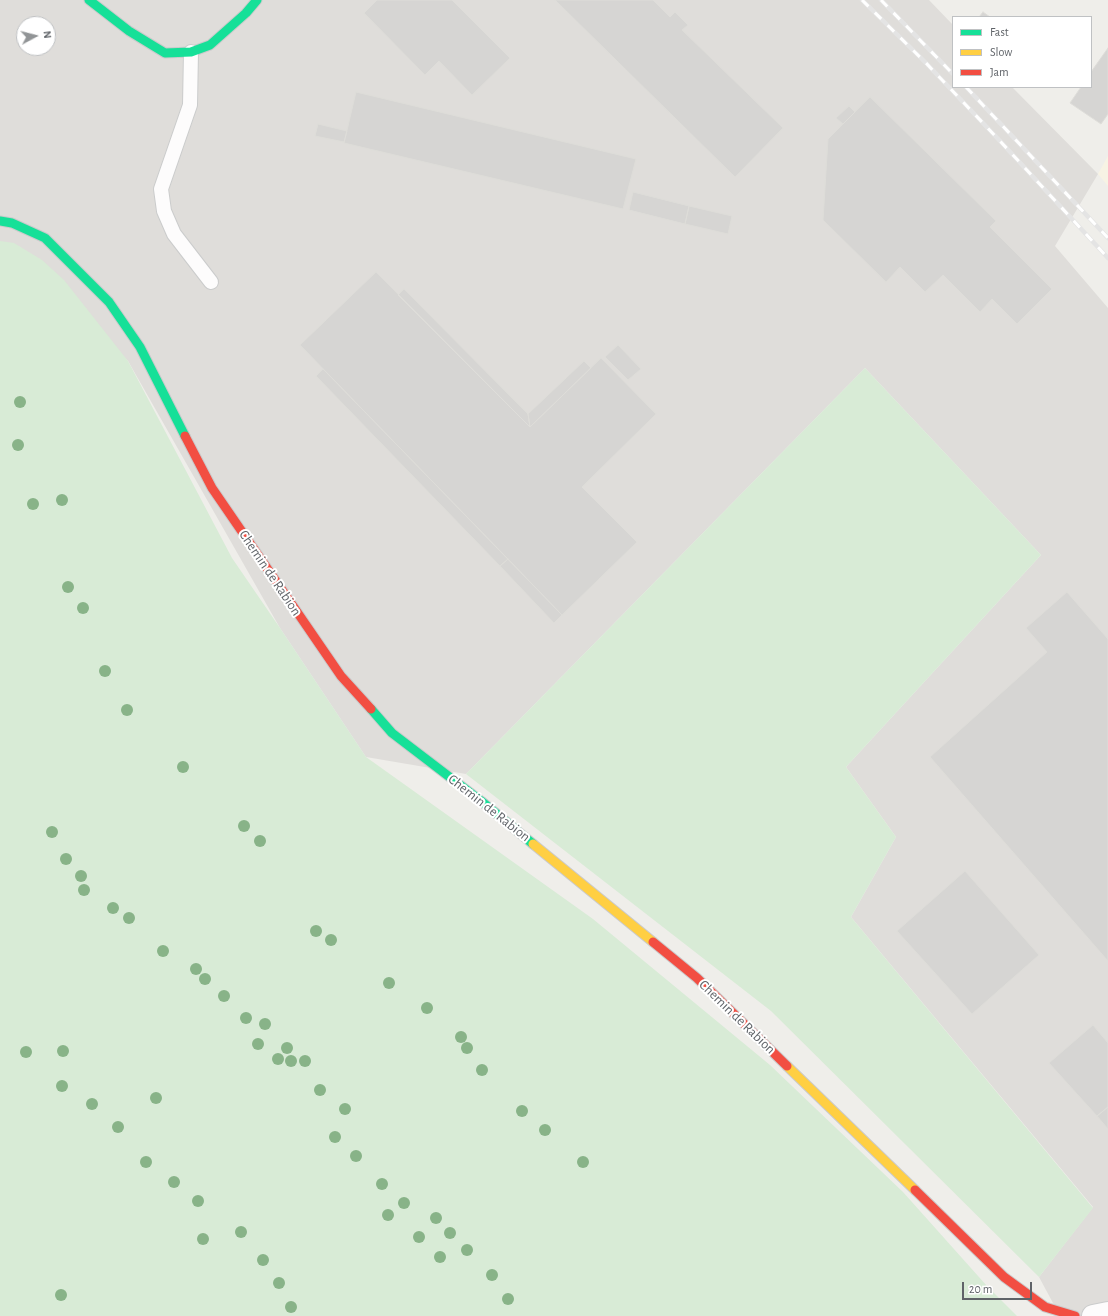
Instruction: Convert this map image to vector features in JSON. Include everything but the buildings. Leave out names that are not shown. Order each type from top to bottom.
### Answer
[{"type":"street","points":[[89,0],[129,31],[165,53],[191,52],[210,46],[258,0]]},
{"type":"street","name":"Chemin de Rabion","points":[[0,221],[12,223],[45,238],[109,302],[140,347],[212,488],[341,676],[392,733],[482,801],[697,978],[1004,1277],[1045,1307],[1075,1316]]},
{"type":"street","points":[[1093,1316],[1108,1313]]},
{"type":"lane","points":[[191,52],[190,105],[161,189],[164,211],[174,234],[211,282]]},
{"type":"shaded area","points":[[0,0],[929,0],[952,24],[952,88],[1013,88],[1098,174],[1055,246],[1108,308],[1108,1316],[1060,1316],[1039,1277],[1093,1207],[851,917],[896,837],[846,767],[1041,555],[865,368],[466,774],[366,757],[280,628],[128,361],[0,254]]},
{"type":"shaded area","points":[[1108,156],[1108,186],[1098,174]]},
{"type":"green space","points":[[0,241],[14,243],[42,260],[64,280],[128,361],[232,558],[366,757],[593,919],[770,1065],[903,1192],[987,1286],[1017,1316],[0,1316]]},
{"type":"green space","points":[[865,368],[1041,555],[846,767],[896,837],[851,917],[1093,1208],[1039,1277],[771,1011],[466,774]]},
{"type":"railway","points":[[862,0],[926,63],[1108,258]]},
{"type":"railway","points":[[881,0],[952,73]]},
{"type":"railway","points":[[967,88],[1108,238]]},
{"type":"traffic: fast","points":[[89,0],[129,31],[165,53],[191,52],[210,45],[246,13],[257,0]]},
{"type":"traffic: fast","points":[[0,221],[12,223],[45,238],[109,302],[140,347],[185,436]]},
{"type":"traffic: fast","points":[[371,709],[392,733],[481,801],[533,844]]},
{"type":"traffic: slow","points":[[533,844],[653,942]]},
{"type":"traffic: slow","points":[[787,1066],[915,1190]]},
{"type":"traffic: jam","points":[[185,436],[212,488],[341,676],[371,709]]},
{"type":"traffic: jam","points":[[653,942],[697,978],[787,1066]]},
{"type":"traffic: jam","points":[[915,1190],[1004,1277],[1045,1307],[1075,1316]]}]
